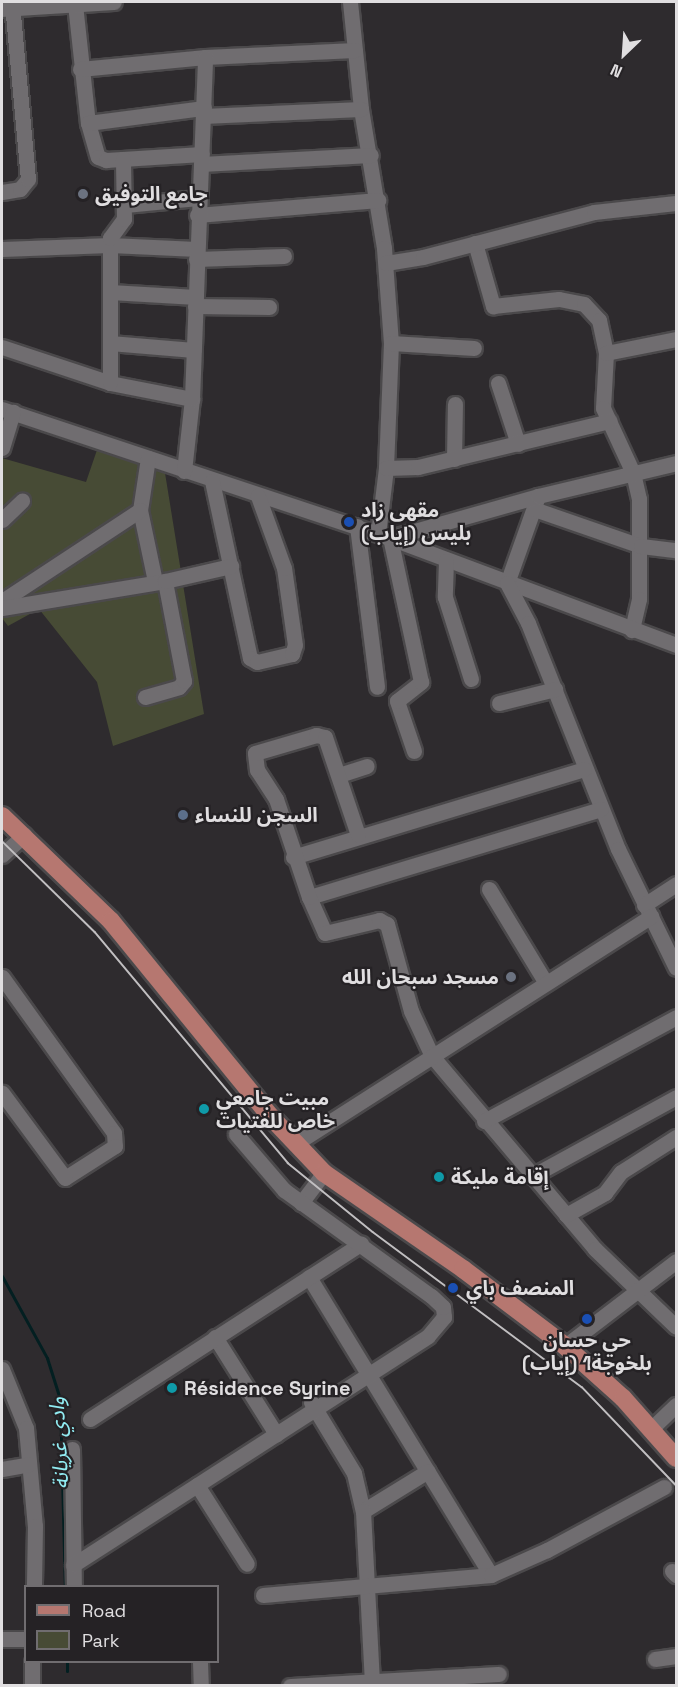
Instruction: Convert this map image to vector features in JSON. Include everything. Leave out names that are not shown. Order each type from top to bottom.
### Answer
[{"type":"main road","points":[[2,816],[111,921],[294,1144],[324,1173],[463,1269],[566,1346],[652,1428],[676,1458]]},
{"type":"street","points":[[2,192],[20,189],[28,179],[9,6],[114,2]]},
{"type":"street","points":[[350,2],[361,109],[371,155],[386,263],[391,343],[384,536],[421,682],[398,701],[414,751]]},
{"type":"street","points":[[75,4],[80,69],[88,123],[98,157],[201,159],[371,155]]},
{"type":"street","points":[[80,69],[205,57],[355,50]]},
{"type":"street","points":[[184,471],[192,399],[197,215],[205,57]]},
{"type":"street","points":[[88,123],[203,112],[361,109]]},
{"type":"street","points":[[110,383],[110,245],[112,231],[124,219],[123,159]]},
{"type":"street","points":[[124,205],[198,198]]},
{"type":"street","points":[[197,215],[378,200]]},
{"type":"street","points":[[386,263],[594,212],[676,203]]},
{"type":"street","points":[[475,243],[493,306],[559,299],[585,304],[599,320],[606,353],[603,408],[633,473],[639,499],[641,546],[639,599],[632,630]]},
{"type":"street","points":[[2,249],[110,245],[196,254],[284,256]]},
{"type":"street","points":[[110,292],[269,307]]},
{"type":"street","points":[[606,353],[676,339]]},
{"type":"street","points":[[110,343],[194,350]]},
{"type":"street","points":[[391,343],[474,348]]},
{"type":"street","points":[[2,348],[110,383],[192,399]]},
{"type":"street","points":[[498,383],[518,444]]},
{"type":"street","points":[[454,459],[455,404]]},
{"type":"street","points":[[2,448],[7,410],[212,481],[357,526],[676,645]]},
{"type":"street","points":[[386,468],[454,459],[610,421]]},
{"type":"street","points":[[145,697],[179,687],[184,681],[140,510],[148,458]]},
{"type":"street","points":[[384,536],[536,502],[633,473],[676,463]]},
{"type":"street","points":[[212,481],[250,658],[257,662],[292,654],[295,645],[284,568],[258,496]]},
{"type":"street","points":[[2,520],[22,501]]},
{"type":"street","points":[[536,502],[641,546],[676,550]]},
{"type":"street","points":[[536,502],[507,583],[528,623],[601,809],[676,968]]},
{"type":"street","points":[[2,602],[140,510]]},
{"type":"street","points":[[357,526],[377,687]]},
{"type":"street","points":[[446,561],[446,597],[471,679]]},
{"type":"street","points":[[2,608],[160,581],[231,566]]},
{"type":"street","points":[[499,703],[555,689]]},
{"type":"street","points":[[358,835],[339,775],[322,735],[255,753],[257,770],[276,799],[293,857],[325,933],[379,920],[387,924],[411,1011],[432,1056],[595,1249],[641,1289],[676,1327]]},
{"type":"street","points":[[339,775],[367,766]]},
{"type":"street","points":[[293,857],[358,835],[584,769]]},
{"type":"street","points":[[309,897],[601,809]]},
{"type":"street","points":[[2,855],[24,835]]},
{"type":"street","points":[[294,1144],[546,983],[648,910],[676,884]]},
{"type":"street","points":[[489,889],[546,983]]},
{"type":"street","points":[[2,976],[114,1133],[116,1142],[109,1152],[65,1178],[2,1093]]},
{"type":"street","points":[[484,1120],[676,1017]]},
{"type":"street","points":[[532,1176],[676,1097]]},
{"type":"street","points":[[73,1560],[367,1371],[422,1329],[437,1325],[444,1317],[440,1304],[271,1178],[236,1134]]},
{"type":"street","points":[[566,1215],[605,1192],[621,1172],[676,1137]]},
{"type":"street","points":[[302,1203],[324,1173]]},
{"type":"street","points":[[90,1419],[361,1244]]},
{"type":"street","points":[[566,1346],[676,1261]]},
{"type":"street","points":[[309,1277],[491,1575]]},
{"type":"street","points":[[215,1337],[274,1430]]},
{"type":"street","points":[[2,1369],[26,1428],[35,1526],[34,1585]]},
{"type":"street","points":[[313,1405],[354,1473],[363,1510],[367,1588],[379,1682]]},
{"type":"street","points":[[652,1428],[676,1406]]},
{"type":"street","points":[[73,1560],[197,1485],[274,1430]]},
{"type":"street","points":[[72,1449],[74,1585]]},
{"type":"street","points":[[2,1469],[29,1464]]},
{"type":"street","points":[[363,1510],[428,1471]]},
{"type":"street","points":[[197,1485],[247,1564]]},
{"type":"street","points":[[263,1595],[367,1588],[491,1575],[548,1550],[664,1488]]},
{"type":"street","points":[[2,1639],[24,1639]]},
{"type":"street","points":[[655,1659],[676,1656]]},
{"type":"street","points":[[32,1686],[33,1663]]},
{"type":"street","points":[[200,1663],[201,1686]]},
{"type":"street","points":[[293,1685],[465,1681],[499,1674]]},
{"type":"green space","points":[[97,450],[165,473],[204,714],[113,746],[97,682],[39,609],[8,626],[2,618],[2,458],[86,482]]},
{"type":"waterway","name":"وادي غريانة","points":[[2,1276],[47,1358],[60,1399],[65,1585]]},
{"type":"waterway","name":"وادي غريانة","points":[[67,1663],[67,1671]]},
{"type":"tram line","points":[[2,841],[95,932],[288,1163],[373,1232],[582,1387],[676,1485]]},
{"type":"place","name":"جامع التوفيق","points":[[83,194]]},
{"type":"place","name":"مقهى زاد بليس (إياب)","points":[[349,522]]},
{"type":"place","name":"السجن للنساء","points":[[183,815]]},
{"type":"place","name":"مسجد سبحان الله","points":[[511,977]]},
{"type":"place","name":"مبيت جامعي خاص للفتيات","points":[[204,1109]]},
{"type":"place","name":"إقامة مليكة","points":[[439,1177]]},
{"type":"place","name":"المنصف باي","points":[[453,1288]]},
{"type":"place","name":"حي حسان بلخوجة1 (إياب)","points":[[587,1319]]},
{"type":"place","name":"Résidence Syrine","points":[[172,1388]]}]
